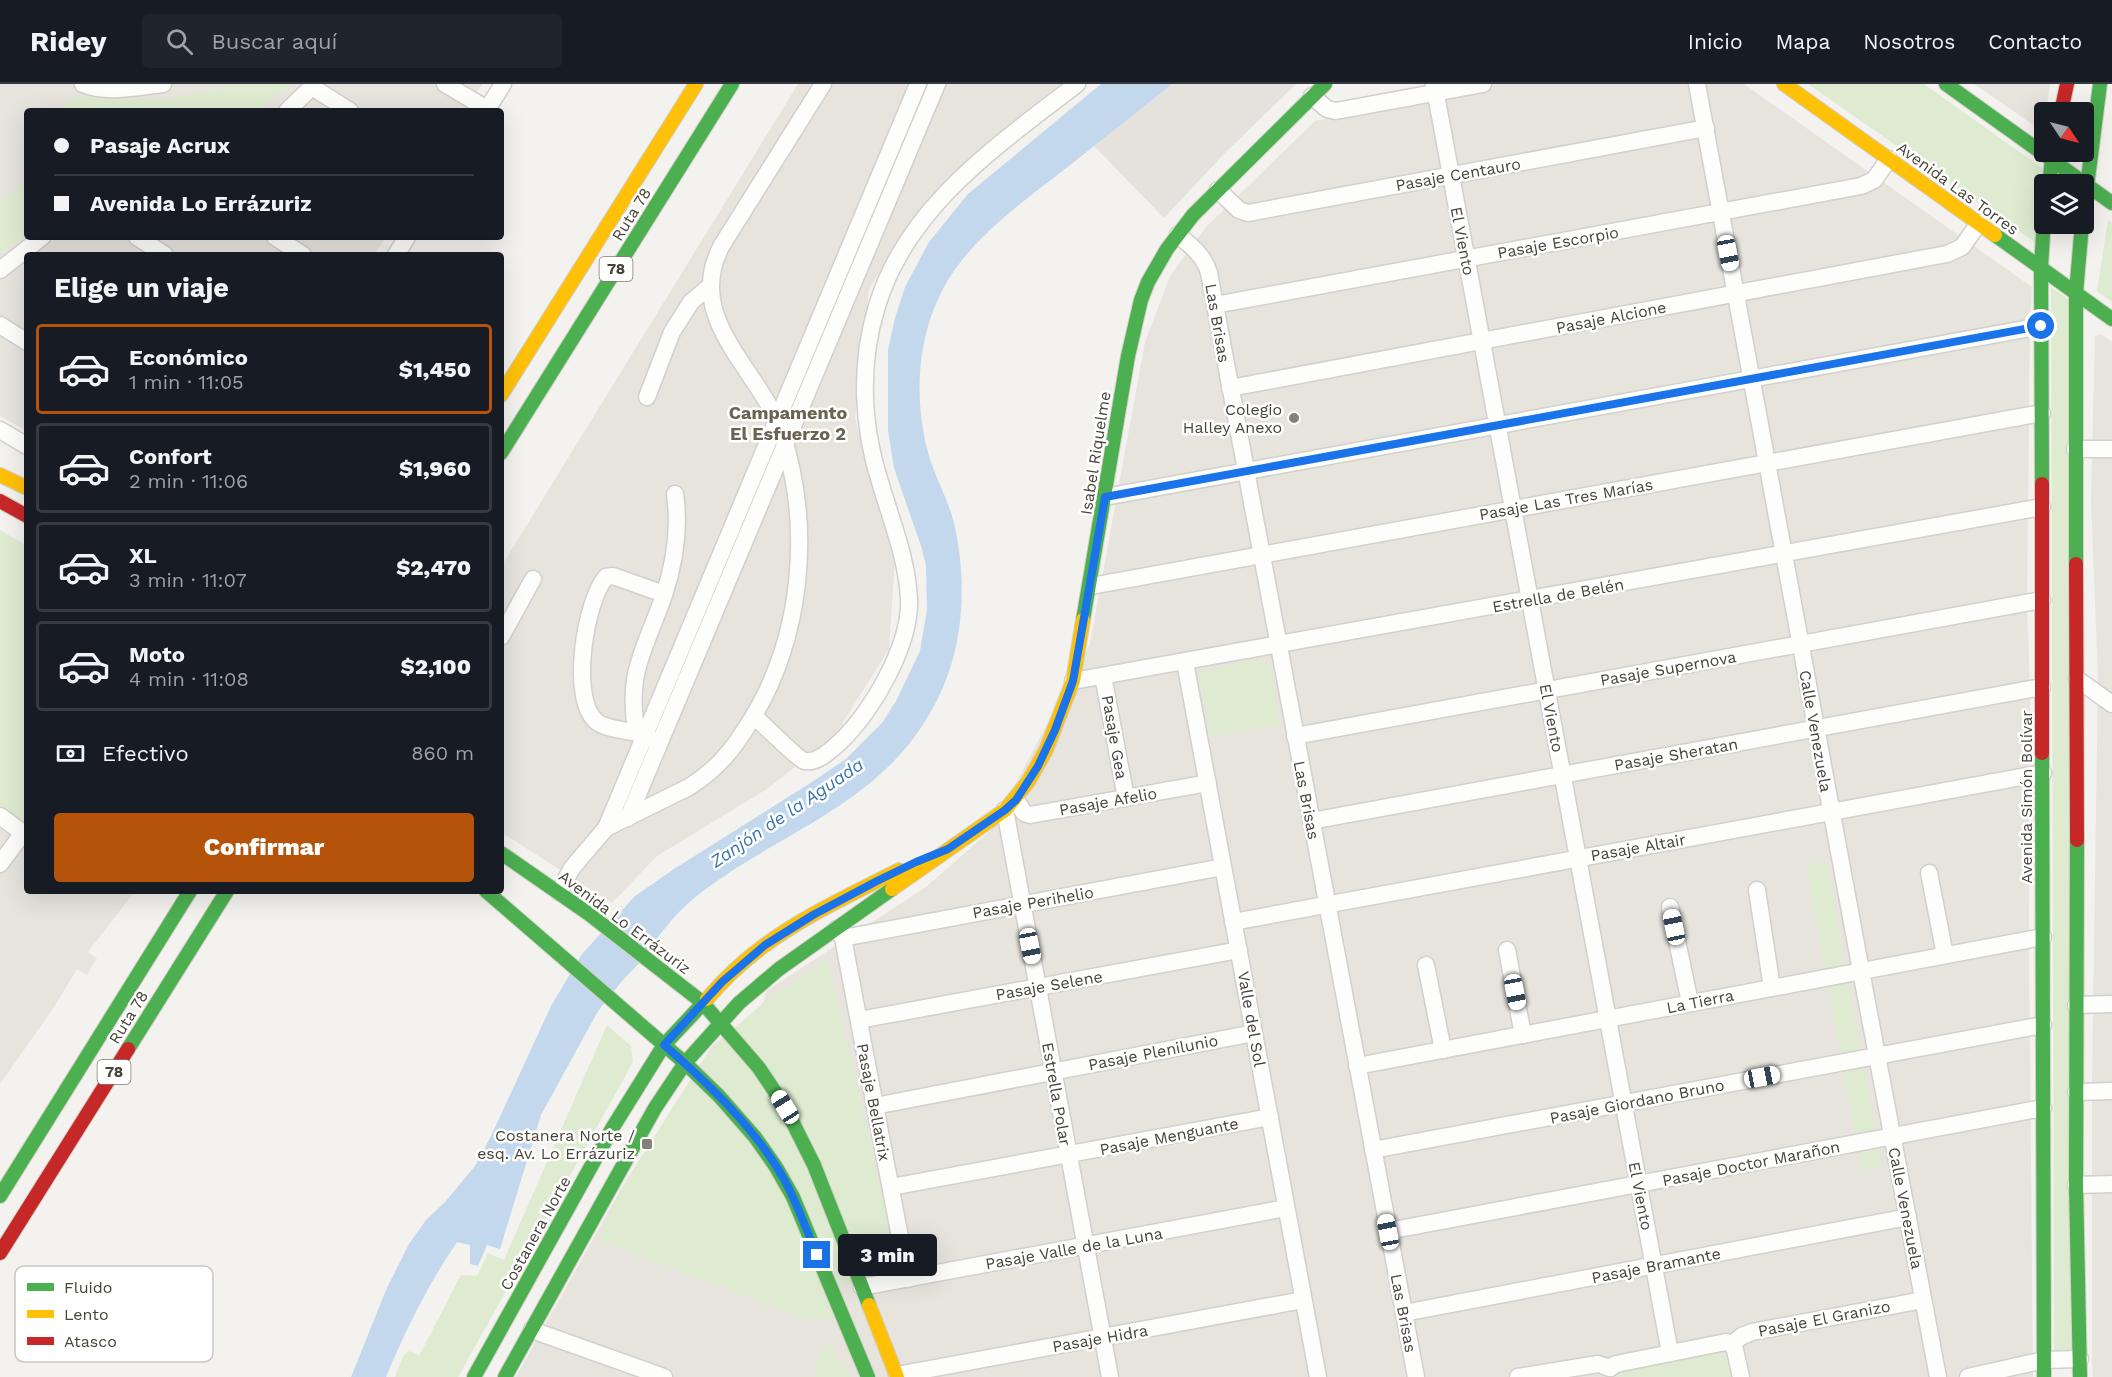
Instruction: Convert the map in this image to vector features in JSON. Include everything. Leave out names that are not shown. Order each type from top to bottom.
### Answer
[{"type":"main road","name":"Ruta 78","points":[[504,390],[696,84]]},
{"type":"main road","name":"Ruta 78","points":[[504,448],[732,84]]},
{"type":"main road","name":"Isabel Riquelme","points":[[685,1063],[721,1022],[779,969],[840,933],[948,849],[1010,805],[1038,766],[1055,730],[1073,681],[1137,314],[1153,273],[1193,215],[1325,84]]},
{"type":"main road","name":"Avenida Las Torres","points":[[1784,84],[2112,319]]},
{"type":"main road","points":[[1946,84],[2034,142]]},
{"type":"main road","points":[[2063,102],[2067,84]]},
{"type":"main road","points":[[2087,174],[2100,84]]},
{"type":"main road","points":[[2061,162],[2075,174]]},
{"type":"main road","points":[[2094,190],[2112,203]]},
{"type":"main road","name":"Avenida Simón Bolívar","points":[[2043,234],[2041,326],[2044,1369]]},
{"type":"main road","points":[[2080,1377],[2076,1185],[2075,448],[2076,293],[2081,234]]},
{"type":"main road","points":[[0,475],[24,487]]},
{"type":"main road","points":[[0,501],[24,514]]},
{"type":"main road","name":"Isabel Riquelme","points":[[664,1045],[702,1002],[743,963],[788,929],[877,881],[948,849]]},
{"type":"main road","name":"Avenida Lo Errázuriz","points":[[504,855],[589,914],[702,1002],[766,1078],[800,1136],[831,1204],[897,1376]]},
{"type":"main road","name":"Ruta 78","points":[[0,1196],[188,894]]},
{"type":"main road","name":"Ruta 78","points":[[0,1253],[225,894]]},
{"type":"main road","points":[[489,894],[685,1063],[737,1116],[762,1146],[783,1179],[801,1216],[868,1377]]},
{"type":"main road","name":"Costanera Norte","points":[[474,1377],[613,1126],[664,1045]]},
{"type":"main road","points":[[505,1377],[655,1108],[685,1063]]},
{"type":"street","points":[[83,84],[89,87],[118,89],[163,84]]},
{"type":"street","points":[[445,84],[483,108]]},
{"type":"street","points":[[487,108],[503,84]]},
{"type":"street","points":[[606,828],[689,787],[713,770],[732,751],[767,691],[784,646],[798,576],[797,505],[785,446],[777,421],[761,391],[727,342],[716,314],[710,286],[713,265],[722,245],[824,84]]},
{"type":"street","points":[[754,716],[796,757],[805,761],[814,760],[828,752],[857,725],[885,680],[904,631],[909,601],[903,555],[875,468],[866,413],[867,353],[877,305],[902,249],[931,210],[979,161],[1077,84]]},
{"type":"street","points":[[1312,96],[1327,109],[1336,111],[1435,88],[1483,84]]},
{"type":"street","name":"Calle Venezuela","points":[[1697,84],[1938,1377]]},
{"type":"street","points":[[628,818],[647,737],[777,421],[863,235],[928,85]]},
{"type":"street","points":[[289,108],[313,86],[346,108]]},
{"type":"street","name":"El Viento","points":[[1435,88],[1670,1353]]},
{"type":"street","name":"Pasaje Centauro","points":[[1218,190],[1239,210],[1248,213],[1706,128]]},
{"type":"street","name":"Pasaje Escorpio","points":[[1215,305],[1866,185],[1874,180],[1889,159]]},
{"type":"street","name":"Pasaje Alcione","points":[[1230,388],[1947,254],[1962,247],[1979,223]]},
{"type":"street","points":[[559,892],[572,868],[606,828],[785,446],[863,235]]},
{"type":"street","name":"Las Brisas","points":[[1178,235],[1198,252],[1207,265],[1416,1377]]},
{"type":"street","points":[[26,252],[39,240]]},
{"type":"street","points":[[141,240],[160,252]]},
{"type":"street","points":[[279,240],[298,252]]},
{"type":"street","points":[[0,270],[24,254]]},
{"type":"street","points":[[647,397],[672,333],[691,302],[710,286]]},
{"type":"street","points":[[0,325],[24,340]]},
{"type":"street","points":[[1105,497],[2041,326]]},
{"type":"street","name":"Pasaje Las Tres Marías","points":[[1091,586],[2042,413]]},
{"type":"street","points":[[0,430],[24,444]]},
{"type":"street","points":[[2075,448],[2112,449]]},
{"type":"street","points":[[647,737],[633,708],[635,672],[664,594],[677,536],[675,494]]},
{"type":"street","name":"Estrella de Belén","points":[[1073,681],[2042,507]]},
{"type":"street","points":[[647,737],[600,724],[592,717],[587,704],[583,679],[582,653],[593,604],[606,577],[613,576],[664,594]]},
{"type":"street","points":[[504,632],[533,579]]},
{"type":"street","name":"Pasaje Supernova","points":[[1295,736],[2042,600]]},
{"type":"street","name":"Valle del Sol","points":[[1185,662],[1318,1377]]},
{"type":"street","name":"Pasaje Gea","points":[[1104,676],[1126,798]]},
{"type":"street","points":[[2077,679],[2112,704]]},
{"type":"street","name":"Pasaje Sheratan","points":[[1311,821],[2042,687]]},
{"type":"street","name":"Pasaje Altair","points":[[1233,922],[2043,773]]},
{"type":"street","name":"Pasaje Afelio","points":[[1010,805],[1030,815],[1208,783]]},
{"type":"street","name":"Estrella Polar","points":[[1010,805],[1022,904],[1110,1377]]},
{"type":"street","points":[[0,816],[24,834]]},
{"type":"street","points":[[0,864],[24,836]]},
{"type":"street","name":"Pasaje Perihelio","points":[[840,933],[1022,904],[1223,867]]},
{"type":"street","points":[[1929,873],[1945,955]]},
{"type":"street","points":[[1757,891],[1772,988]]},
{"type":"street","points":[[1670,907],[1690,1003]]},
{"type":"street","name":"Pasaje Bellatrix","points":[[840,933],[859,1020],[908,1279]]},
{"type":"street","name":"La Tierra","points":[[1357,1066],[2043,937]]},
{"type":"street","name":"Pasaje Selene","points":[[859,1020],[1239,950]]},
{"type":"street","points":[[1507,950],[1523,1035]]},
{"type":"street","points":[[1426,965],[1443,1050]]},
{"type":"street","points":[[2076,1005],[2112,1004]]},
{"type":"street","name":"Pasaje Giordano Bruno","points":[[1373,1150],[2043,1025]]},
{"type":"street","name":"Pasaje Plenilunio","points":[[875,1106],[1254,1033]]},
{"type":"street","points":[[2076,1092],[2112,1091]]},
{"type":"street","name":"Pasaje Doctor Marañon","points":[[1388,1232],[2043,1108]]},
{"type":"street","name":"Pasaje Menguante","points":[[891,1187],[1270,1117]]},
{"type":"street","points":[[2076,1185],[2112,1184]]},
{"type":"street","name":"Pasaje Valle de la Luna","points":[[862,1287],[1286,1208]]},
{"type":"street","name":"Pasaje Bramante","points":[[1404,1313],[1908,1217]]},
{"type":"street","name":"Pasaje Hidra","points":[[897,1376],[1303,1300]]},
{"type":"street","name":"Pasaje El Granizo","points":[[1518,1377],[1598,1364],[1609,1372],[1616,1364],[1726,1342],[1732,1344],[1752,1332],[1923,1300]]},
{"type":"street","points":[[531,1330],[664,1377]]},
{"type":"street","points":[[1732,1344],[1736,1350],[1741,1377]]},
{"type":"street","points":[[1968,1377],[2044,1369],[2080,1359]]},
{"type":"shaded area","points":[[0,84],[482,84],[467,108],[24,108],[24,240],[384,240],[376,252],[24,252],[24,429],[0,416]]},
{"type":"shaded area","points":[[798,84],[1061,84],[985,149],[917,213],[869,289],[855,418],[895,559],[889,649],[835,735],[767,789],[657,856],[612,903],[504,834],[504,562]]},
{"type":"shaded area","points":[[1172,84],[1296,84],[1224,154],[1164,218],[1094,146]]},
{"type":"shaded area","points":[[1443,84],[1744,84],[2032,287],[2027,604],[2030,689],[2029,939],[2033,1377],[516,1377],[621,1189],[711,1047],[764,1003],[766,991],[926,887],[990,831],[1090,644],[1145,342],[1170,276],[1206,227],[1315,121],[1444,96]]},
{"type":"shaded area","points":[[1974,84],[2050,84],[2047,102],[2034,102],[2034,125]]},
{"type":"shaded area","points":[[2101,334],[2112,342],[2112,1377],[2093,1377],[2092,1364],[2092,1081],[2098,677],[2091,501],[2095,336]]},
{"type":"shaded area","points":[[0,816],[24,834],[24,894],[133,894],[88,952],[97,958],[87,975],[77,969],[54,1007],[0,1084]]},
{"type":"green space","points":[[228,84],[292,84],[262,108],[61,108],[76,95],[101,98],[165,99],[224,87]]},
{"type":"green space","points":[[1808,84],[1924,84],[2045,170],[2045,174],[2034,174],[2036,243]]},
{"type":"green space","points":[[24,184],[24,236],[0,254],[0,202]]},
{"type":"green space","points":[[2108,220],[2112,223],[2112,302],[2097,291]]},
{"type":"green space","points":[[2051,287],[2070,300],[2071,1351],[2054,1351]]},
{"type":"green space","points":[[0,530],[24,544],[24,832],[0,812]]},
{"type":"green space","points":[[1259,659],[1270,666],[1281,725],[1210,737],[1199,672]]},
{"type":"green space","points":[[1826,861],[1882,1167],[1862,1171],[1806,865]]},
{"type":"green space","points":[[828,960],[900,1272],[824,1289],[835,1316],[811,1321],[599,1240],[621,1189],[709,1052],[764,1002]]},
{"type":"green space","points":[[607,1025],[631,1046],[633,1062],[458,1377],[395,1377],[403,1356],[409,1351],[419,1356],[461,1275],[477,1276],[488,1253],[504,1260]]},
{"type":"green space","points":[[825,1339],[851,1377],[813,1377]]},
{"type":"green space","points":[[1718,1352],[1729,1359],[1733,1377],[1618,1377],[1624,1368]]},
{"type":"water","name":"Zanjón de la Aguada","points":[[1101,84],[1172,84],[1016,207],[978,242],[956,268],[943,289],[926,336],[921,360],[920,386],[924,435],[930,459],[954,523],[962,593],[952,663],[934,706],[912,741],[885,770],[856,794],[725,876],[693,899],[672,920],[641,960],[645,957],[598,1011],[541,1115],[500,1249],[487,1245],[478,1266],[470,1264],[470,1245],[457,1242],[436,1274],[418,1308],[386,1377],[351,1377],[386,1290],[409,1244],[426,1220],[445,1202],[475,1166],[551,1006],[582,954],[635,896],[846,759],[882,723],[896,701],[920,651],[927,610],[926,566],[894,468],[888,431],[888,350],[905,287],[929,242],[968,194]]},
{"type":"traffic: fast","points":[[504,448],[732,84]]},
{"type":"traffic: fast","points":[[1083,620],[1128,356],[1141,300],[1148,282],[1167,249],[1193,215],[1325,84]]},
{"type":"traffic: fast","points":[[1946,84],[2112,203]]},
{"type":"traffic: fast","points":[[2089,174],[2100,84]]},
{"type":"traffic: fast","points":[[2050,174],[2052,162]]},
{"type":"traffic: fast","points":[[2042,484],[2041,268],[2043,234]]},
{"type":"traffic: fast","points":[[2076,564],[2076,293],[2081,234]]},
{"type":"traffic: fast","points":[[1995,235],[2112,319]]},
{"type":"traffic: fast","points":[[2042,753],[2044,1377]]},
{"type":"traffic: fast","points":[[2077,840],[2076,1185],[2080,1377]]},
{"type":"traffic: fast","points":[[504,855],[589,914],[702,1002],[759,1068],[785,1107],[814,1165],[869,1305]]},
{"type":"traffic: fast","points":[[505,1377],[655,1108],[685,1063],[739,1003],[779,969],[892,889]]},
{"type":"traffic: fast","points":[[0,1196],[188,894]]},
{"type":"traffic: fast","points":[[128,1049],[225,894]]},
{"type":"traffic: fast","points":[[489,894],[685,1063],[719,1096],[755,1137],[793,1197],[868,1377]]},
{"type":"traffic: fast","points":[[474,1377],[613,1127],[664,1045],[707,999]]},
{"type":"traffic: slow","points":[[504,390],[696,84]]},
{"type":"traffic: slow","points":[[1784,84],[1995,235]]},
{"type":"traffic: slow","points":[[0,475],[24,487]]},
{"type":"traffic: slow","points":[[892,889],[1005,810],[1028,782],[1046,750],[1073,681],[1083,620]]},
{"type":"traffic: slow","points":[[707,999],[742,963],[781,934],[830,905],[899,870]]},
{"type":"traffic: slow","points":[[869,1305],[897,1377]]},
{"type":"traffic: jam","points":[[2063,102],[2067,84]]},
{"type":"traffic: jam","points":[[2042,484],[2042,753]]},
{"type":"traffic: jam","points":[[0,501],[24,514]]},
{"type":"traffic: jam","points":[[2076,564],[2077,840]]},
{"type":"traffic: jam","points":[[0,1253],[128,1049]]},
{"type":"place","name":"Colegio Halley Anexo","points":[[1294,418]]},
{"type":"place","name":"Costanera Norte / esq. Av. Lo Errázuriz","points":[[647,1144]]},
{"type":"district","name":"Campamento El Esfuerzo 2","points":[[788,423]]},
{"type":"route","points":[[817,1255],[793,1197],[755,1137],[719,1096],[664,1045],[722,982],[765,945],[788,929],[877,881],[948,849],[1016,800],[1038,766],[1055,730],[1073,681],[1105,497],[2041,326]]}]
